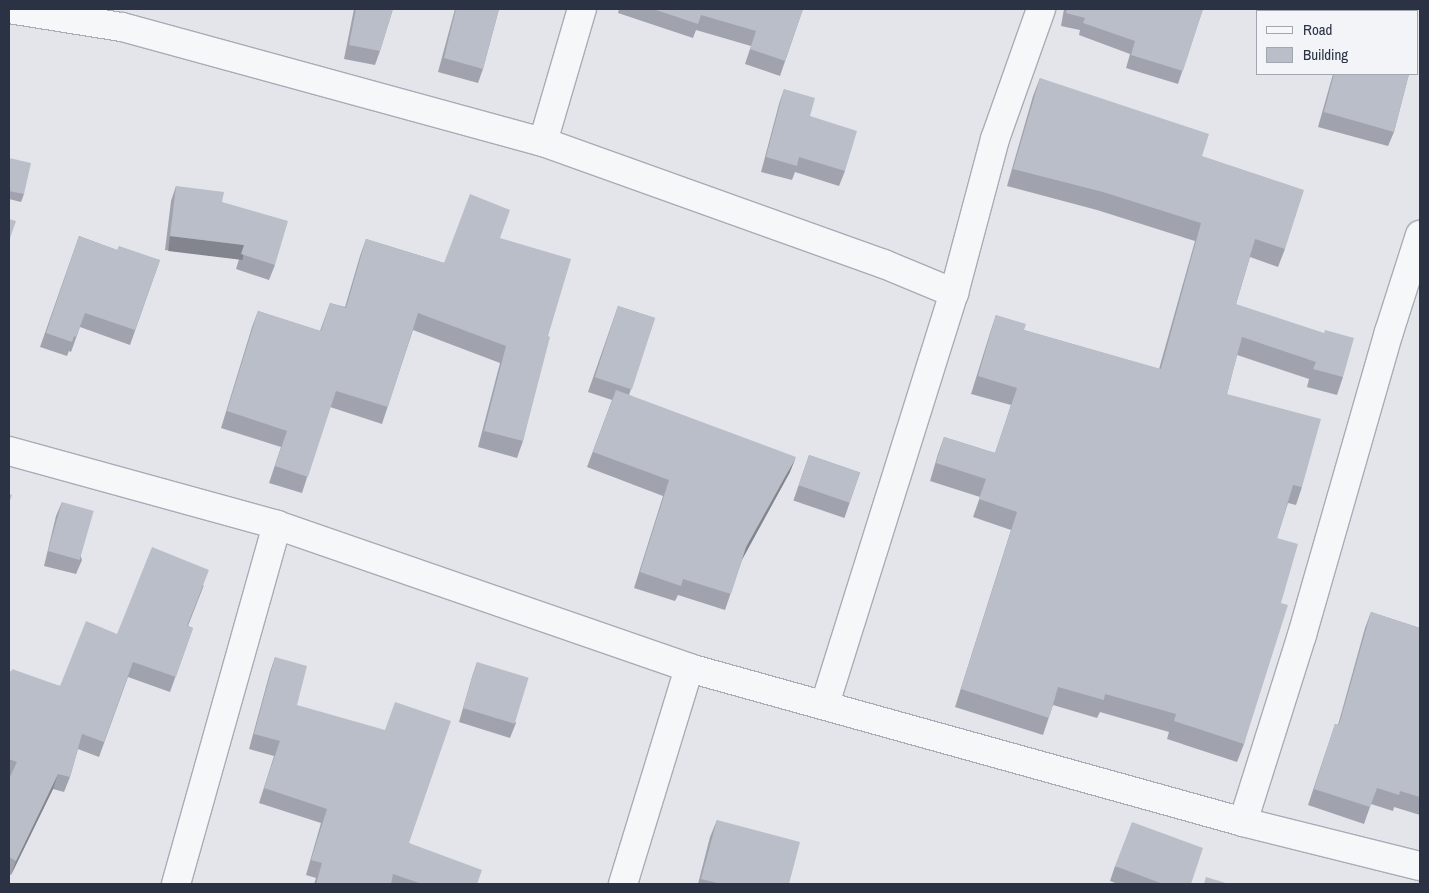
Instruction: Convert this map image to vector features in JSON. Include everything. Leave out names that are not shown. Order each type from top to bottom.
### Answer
[{"type":"street","points":[[9,9],[125,18],[543,142],[884,264],[954,293]]},
{"type":"street","points":[[543,142],[582,9]]},
{"type":"street","points":[[825,704],[954,293],[995,139],[1041,9]]},
{"type":"street","points":[[1243,822],[1302,635],[1389,332],[1420,234]]},
{"type":"street","points":[[9,451],[277,525],[689,668],[825,704],[1243,822],[1420,866]]},
{"type":"street","points":[[176,884],[277,525]]},
{"type":"street","points":[[624,884],[689,668]]},
{"type":"building","points":[[356,9],[393,9],[380,51],[349,45]]},
{"type":"building","points":[[456,9],[499,9],[483,69],[444,58]]},
{"type":"building","points":[[653,9],[803,9],[785,61],[750,49],[756,31],[701,15],[698,24]]},
{"type":"building","points":[[1067,9],[1203,9],[1183,71],[1131,55],[1135,41],[1083,23],[1085,18],[1066,13]]},
{"type":"building","points":[[1334,75],[1409,75],[1394,132],[1324,112]]},
{"type":"building","points":[[1040,78],[1209,134],[1202,156],[1304,190],[1285,249],[1255,239],[1236,304],[1324,333],[1325,330],[1354,338],[1343,377],[1313,369],[1316,362],[1242,337],[1227,394],[1321,419],[1302,487],[1293,485],[1277,538],[1298,544],[1281,603],[1288,605],[1244,744],[1174,721],[1176,714],[1105,694],[1104,700],[1058,687],[1049,718],[961,689],[1017,512],[979,499],[986,479],[936,463],[944,437],[995,453],[1017,388],[978,376],[996,315],[1026,324],[1024,330],[1161,369],[1201,223],[1103,192],[1013,169]]},
{"type":"building","points":[[784,89],[815,98],[810,116],[857,131],[845,171],[799,157],[797,166],[766,157]]},
{"type":"building","points":[[9,158],[31,163],[24,194],[9,191]]},
{"type":"building","points":[[176,186],[224,192],[222,202],[288,221],[275,265],[241,254],[244,245],[170,236]]},
{"type":"building","points":[[470,194],[510,210],[500,238],[571,259],[548,336],[550,337],[523,441],[484,431],[506,346],[418,313],[388,407],[336,391],[308,477],[275,466],[287,431],[227,411],[258,311],[321,331],[330,303],[346,308],[366,239],[444,263]]},
{"type":"building","points":[[9,219],[16,221],[9,241]]},
{"type":"building","points":[[79,236],[117,250],[119,246],[160,260],[135,330],[85,313],[76,337],[74,336],[72,342],[46,333]]},
{"type":"building","points":[[618,306],[655,318],[632,389],[595,377]]},
{"type":"building","points":[[616,390],[796,457],[746,547],[731,594],[683,579],[681,586],[640,572],[669,480],[593,452]]},
{"type":"building","points":[[809,455],[860,473],[850,503],[799,485]]},
{"type":"building","points":[[62,502],[94,511],[80,560],[48,551]]},
{"type":"building","points":[[152,547],[209,570],[187,626],[193,628],[176,677],[133,662],[104,742],[82,734],[70,777],[58,774],[16,861],[9,857],[9,779],[17,762],[9,759],[9,671],[11,672],[12,669],[60,686],[86,621],[117,634]]},
{"type":"building","points":[[1371,612],[1420,628],[1420,797],[1400,791],[1399,795],[1377,788],[1370,807],[1314,789],[1335,724],[1339,725]]},
{"type":"building","points":[[275,657],[307,666],[297,705],[385,730],[395,702],[451,721],[409,843],[482,870],[477,884],[422,884],[393,874],[391,884],[316,884],[322,863],[311,860],[327,809],[264,788],[280,741],[254,734]]},
{"type":"building","points":[[477,662],[529,678],[515,724],[463,708]]},
{"type":"building","points":[[717,820],[800,842],[789,884],[721,884],[701,879]]},
{"type":"building","points":[[1132,822],[1203,848],[1191,884],[1163,884],[1115,866]]},
{"type":"building","points":[[1206,877],[1229,884],[1204,884]]}]
